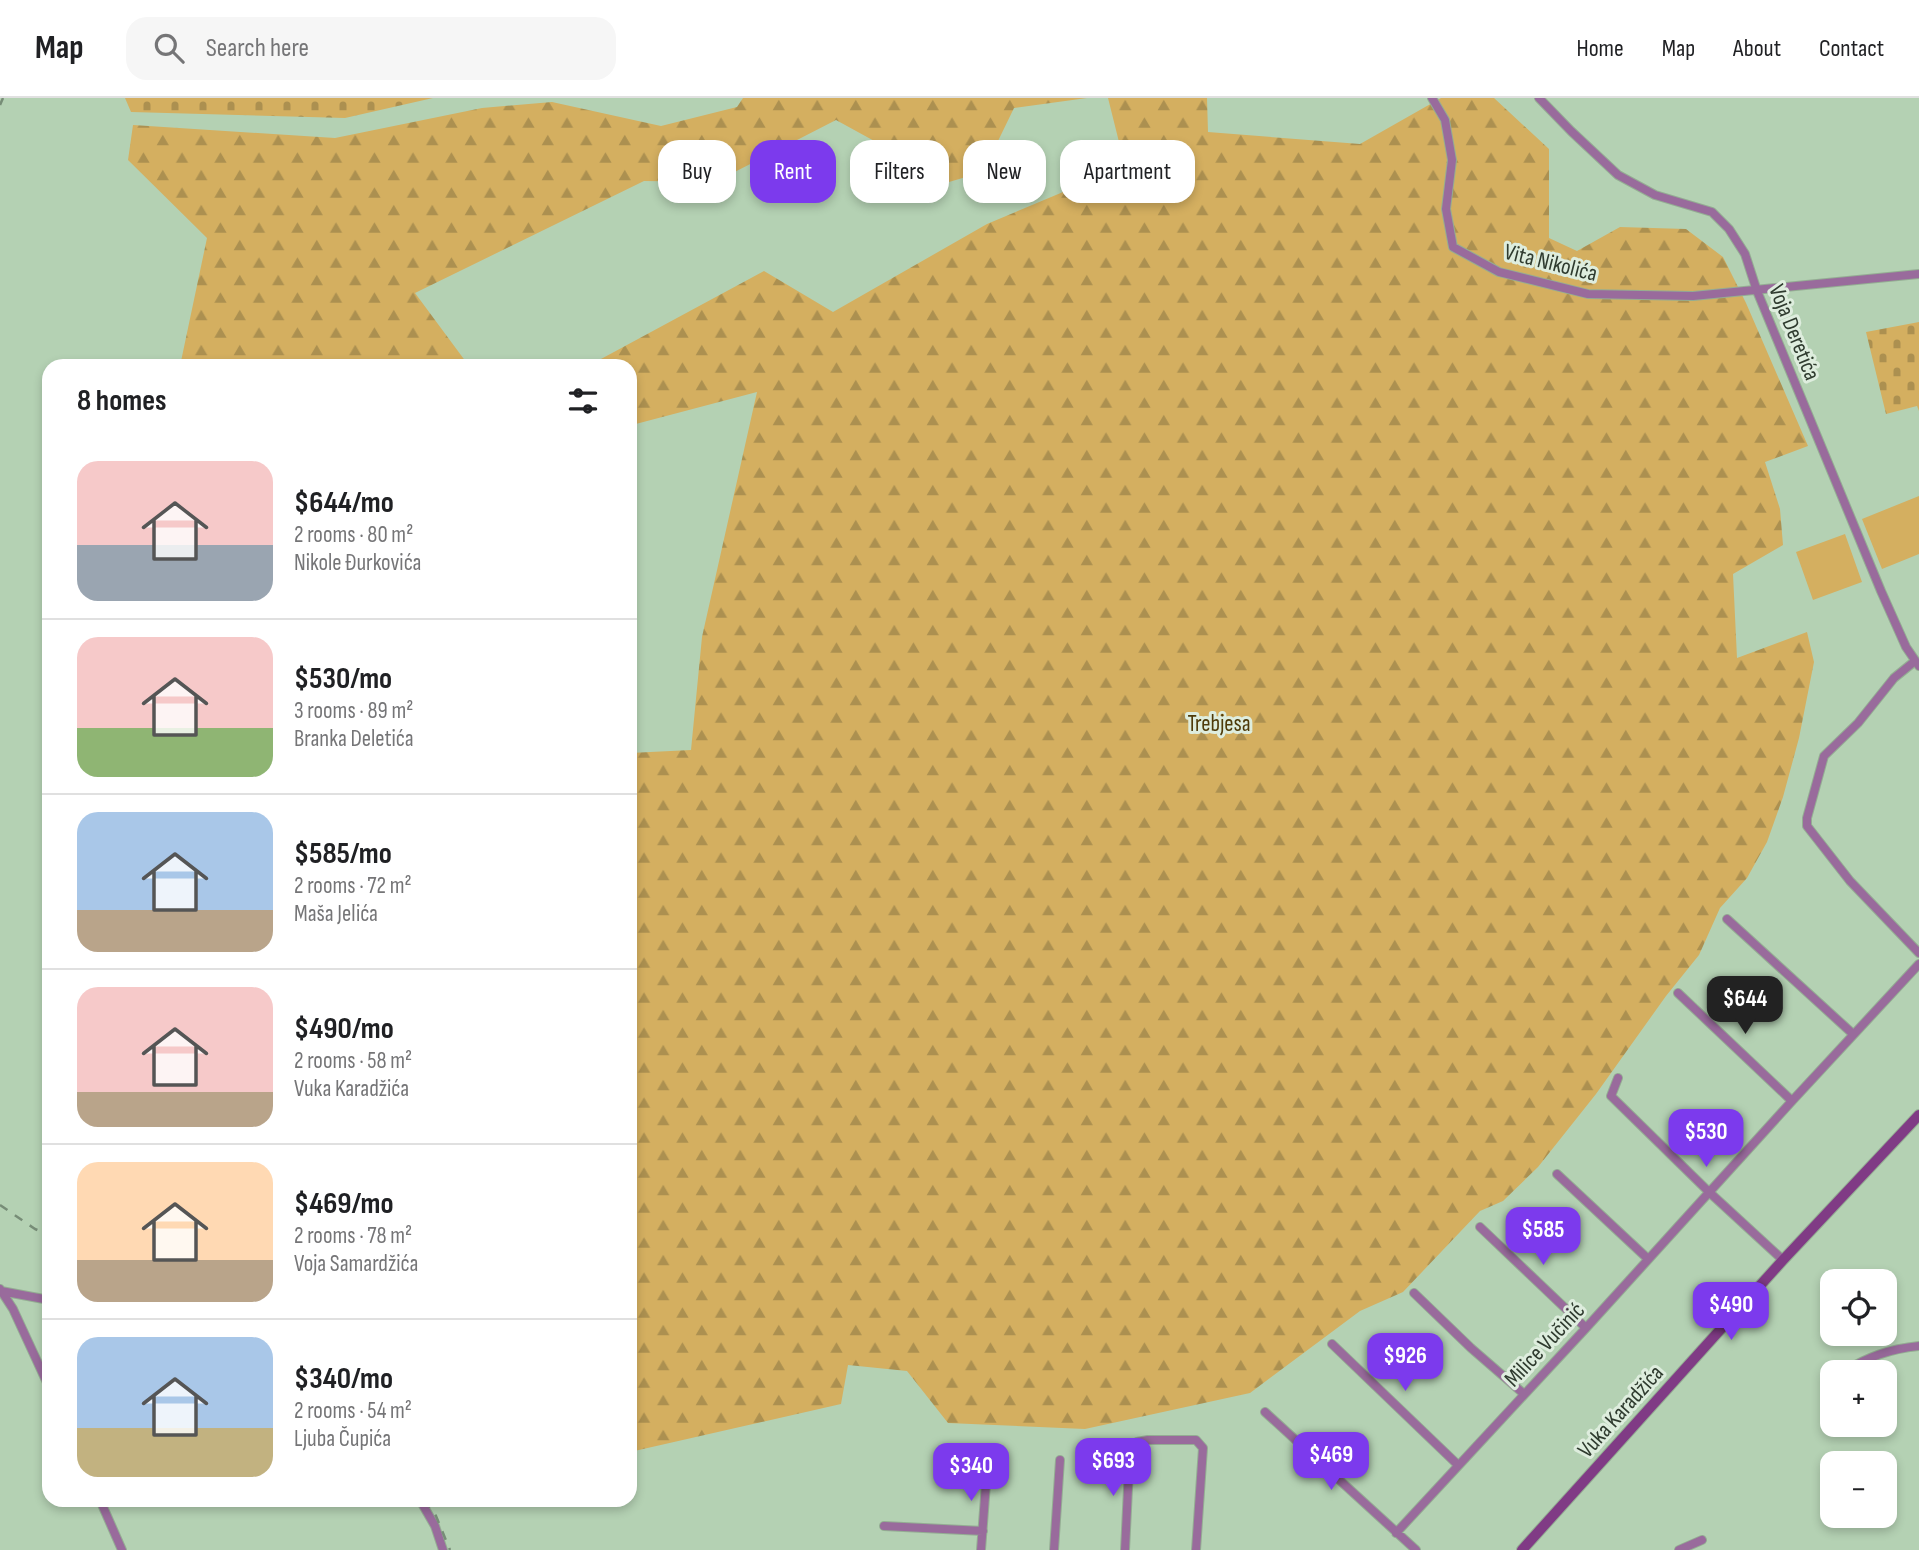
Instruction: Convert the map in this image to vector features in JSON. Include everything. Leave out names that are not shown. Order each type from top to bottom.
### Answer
[{"type":"street","name":"Vita Nikolića","points":[[1432,98],[1445,120],[1452,160],[1446,209],[1453,247],[1499,272],[1588,294],[1693,296],[1757,291]]},
{"type":"street","name":"Voja Deretića","points":[[1539,98],[1618,175],[1656,195],[1712,212],[1729,229],[1745,254],[1757,291],[1881,591],[1906,647],[1917,664]]},
{"type":"street","points":[[1757,291],[1919,274]]},
{"type":"street","points":[[1917,664],[1894,678],[1858,723],[1824,756],[1807,826],[1850,881],[1919,953]]},
{"type":"street","points":[[1727,919],[1853,1034]]},
{"type":"street","name":"Milice Vučinić","points":[[1396,1532],[1919,964]]},
{"type":"street","points":[[1678,993],[1791,1101]]},
{"type":"street","points":[[1618,1077],[1611,1096],[1783,1260]]},
{"type":"street","name":"Vuka Karadžića","points":[[1527,1548],[1783,1260],[1919,1115]]},
{"type":"street","points":[[1557,1174],[1647,1258]]},
{"type":"street","points":[[1480,1227],[1586,1328]]},
{"type":"street","points":[[1,1290],[42,1299]]},
{"type":"street","points":[[1,1290],[13,1309],[42,1372]]},
{"type":"street","points":[[1414,1293],[1524,1394]]},
{"type":"street","points":[[1332,1344],[1458,1465]]},
{"type":"street","points":[[1863,1360],[1919,1346]]},
{"type":"street","points":[[1265,1412],[1416,1550]]},
{"type":"street","points":[[1125,1550],[1130,1448],[1137,1442],[1148,1440],[1196,1440],[1203,1448],[1196,1550]]},
{"type":"street","points":[[981,1550],[988,1457]]},
{"type":"street","points":[[1054,1550],[1060,1460]]},
{"type":"street","points":[[103,1507],[122,1550]]},
{"type":"street","points":[[424,1507],[435,1526],[443,1550]]},
{"type":"street","points":[[884,1526],[983,1531]]},
{"type":"street","points":[[1679,1550],[1702,1540]]},
{"type":"green space","points":[[125,98],[433,98],[345,118],[131,112]]},
{"type":"green space","points":[[743,98],[1087,98],[1014,108],[998,140],[963,140],[963,178],[949,182],[949,140],[872,140],[836,120],[797,140],[750,140],[750,164],[736,171],[736,140],[658,140],[658,181],[644,181],[415,293],[464,359],[181,359],[207,238],[128,160],[133,125],[335,138],[482,108],[552,102],[661,126],[737,107]]},
{"type":"green space","name":"Trebjesa","points":[[1108,98],[1207,98],[1208,132],[1360,144],[1441,98],[1494,98],[1549,149],[1549,238],[1577,251],[1620,227],[1686,229],[1723,257],[1746,303],[1808,446],[1765,462],[1780,509],[1783,545],[1733,574],[1737,658],[1807,632],[1814,662],[1799,738],[1783,797],[1767,842],[1747,878],[1720,908],[1699,955],[1538,1167],[1503,1201],[1480,1211],[1403,1292],[1360,1311],[1250,1393],[1085,1429],[948,1423],[907,1371],[848,1365],[841,1404],[637,1450],[637,753],[691,750],[702,637],[757,392],[637,424],[637,359],[601,359],[764,271],[833,312],[987,224],[1037,203],[1046,203],[1046,199],[1060,193],[1060,203],[1195,203],[1195,140],[1118,140]]},
{"type":"green space","points":[[1919,322],[1919,411],[1917,406],[1886,414],[1866,332]]},
{"type":"green space","points":[[1919,496],[1919,554],[1882,569],[1862,519]]},
{"type":"green space","points":[[1845,534],[1862,582],[1813,600],[1796,552]]},
{"type":"railway","points":[[0,105],[3,98]]},
{"type":"railway","points":[[0,1205],[42,1232]]},
{"type":"railway","points":[[430,1507],[450,1550]]}]
